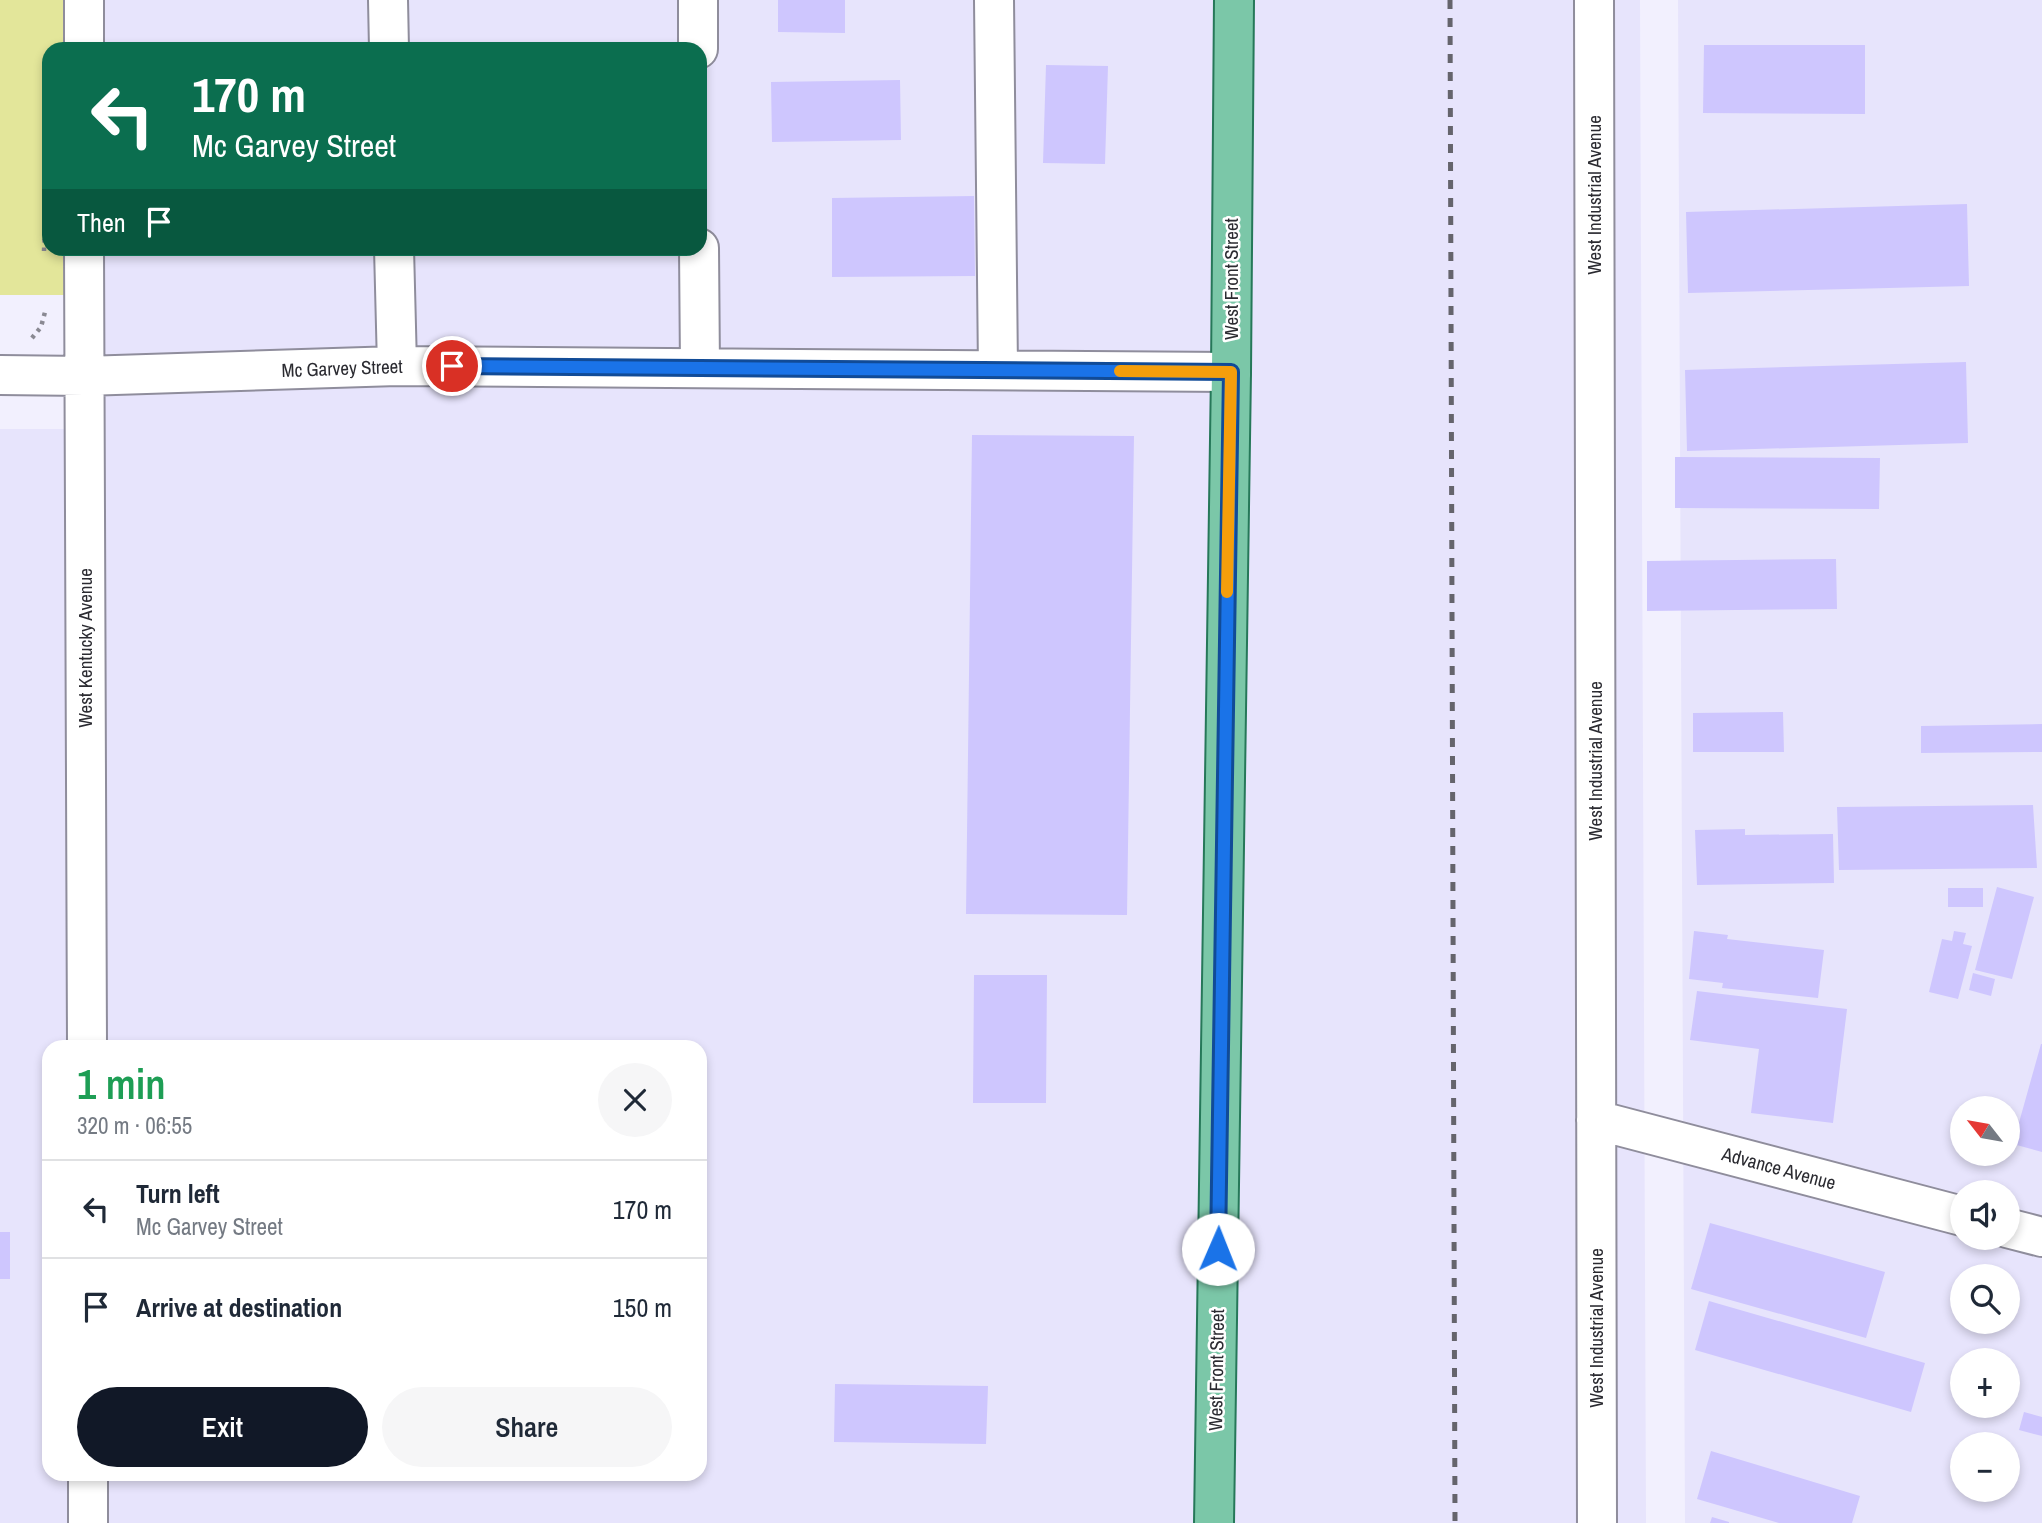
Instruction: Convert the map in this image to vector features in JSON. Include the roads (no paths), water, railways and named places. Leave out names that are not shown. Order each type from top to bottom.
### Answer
[{"type":"main road","name":"West Front Street","points":[[1213,1523],[1231,372],[1234,0]]},
{"type":"street","points":[[69,42],[84,0]]},
{"type":"street","points":[[388,0],[389,42]]},
{"type":"street","points":[[698,0],[698,42]]},
{"type":"street","points":[[994,0],[998,370]]},
{"type":"street","name":"West Industrial Avenue","points":[[1594,0],[1597,1523]]},
{"type":"street","name":"West Kentucky Avenue","points":[[84,256],[87,1040]]},
{"type":"street","points":[[394,256],[397,366]]},
{"type":"street","points":[[699,256],[700,368]]},
{"type":"street","name":"Mc Garvey Street","points":[[3,375],[84,376],[397,366],[1231,372]]},
{"type":"street","name":"Advance Avenue","points":[[1596,1121],[1950,1213]]},
{"type":"street","points":[[2020,1231],[2042,1237]]},
{"type":"street","points":[[88,1481],[89,1523]]},
{"type":"railway","points":[[1450,0],[1455,1523]]}]
